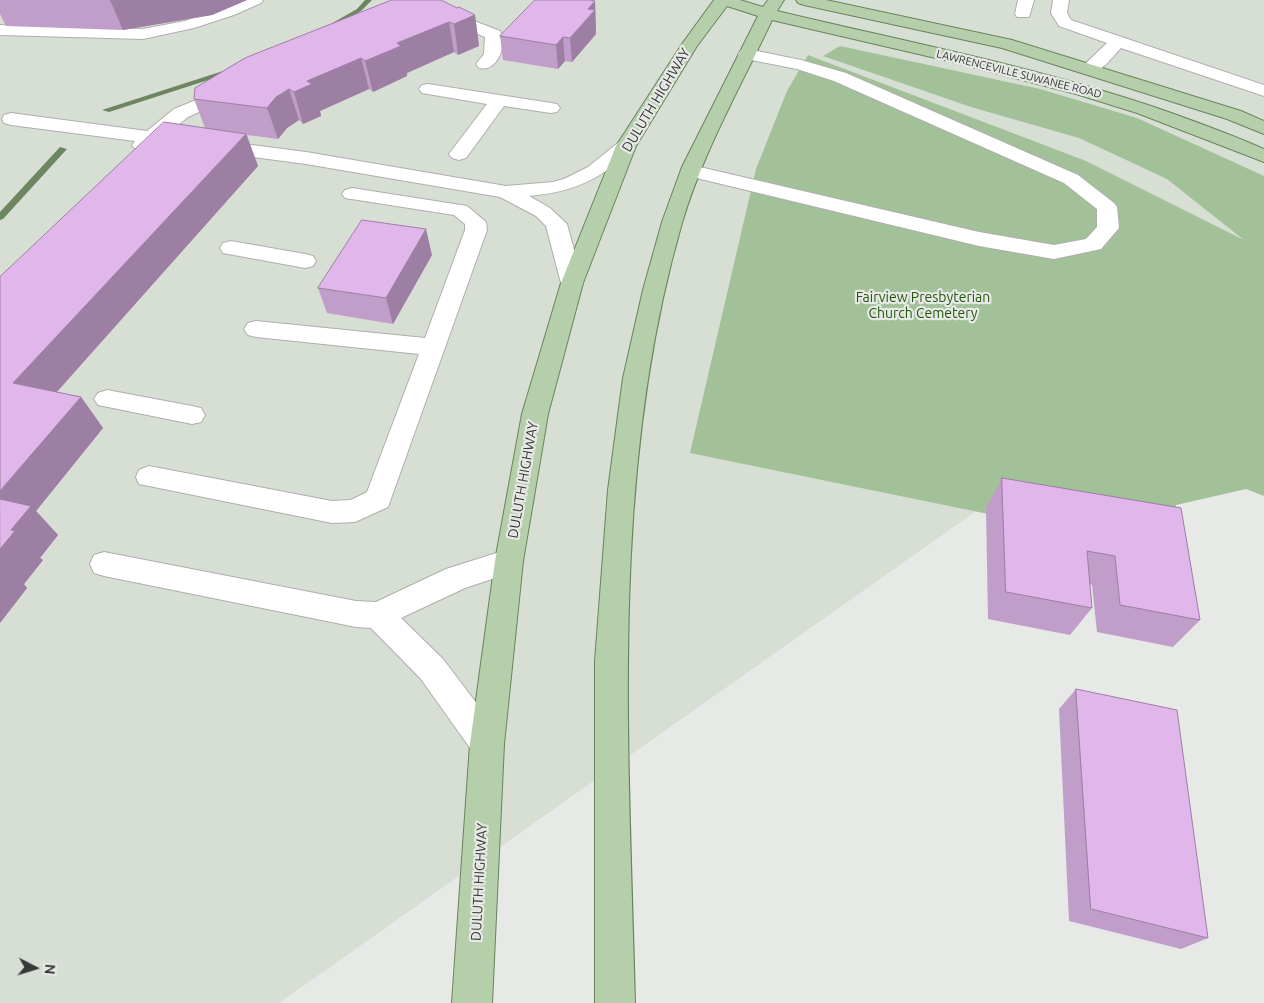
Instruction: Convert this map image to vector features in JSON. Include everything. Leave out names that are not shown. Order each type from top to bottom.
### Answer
[{"type":"main road","name":"LAWRENCEVILLE SUWANEE ROAD","points":[[723,0],[771,7],[1030,75],[1130,104],[1233,142],[1264,156]]},
{"type":"main road","name":"DULUTH HIGHWAY","points":[[472,1003],[487,744],[509,561],[535,414],[572,283],[626,146],[690,44],[723,0]]},
{"type":"main road","name":"LAWRENCEVILLE SUWANEE ROAD","points":[[804,0],[1006,44],[1234,115],[1264,128]]},
{"type":"main road","points":[[615,1003],[610,661],[622,490],[635,378],[650,307],[672,222],[691,171],[771,7]]},
{"type":"lane","points":[[0,30],[143,34],[188,26],[255,0]]},
{"type":"lane","points":[[1061,0],[1059,13],[1066,23],[1264,91]]},
{"type":"lane","points":[[431,4],[494,35],[492,55],[485,64]]},
{"type":"lane","points":[[1090,69],[1120,41]]},
{"type":"lane","points":[[691,171],[978,239],[1054,252],[1093,244],[1108,228],[1107,207],[1071,180],[840,77],[801,65],[747,54]]},
{"type":"lane","points":[[129,159],[149,138],[181,113],[243,86]]},
{"type":"lane","points":[[428,88],[552,108]]},
{"type":"lane","points":[[459,154],[499,100]]},
{"type":"lane","points":[[11,119],[306,158],[506,192],[554,188],[572,183],[595,171],[626,146]]},
{"type":"lane","points":[[506,192],[543,212],[556,224],[572,283]]},
{"type":"lane","points":[[149,477],[332,512],[355,511],[378,499],[476,230],[476,222],[460,210],[352,194]]},
{"type":"lane","points":[[231,248],[305,261]]},
{"type":"lane","points":[[256,329],[433,347]]},
{"type":"lane","points":[[107,399],[192,416]]},
{"type":"lane","points":[[104,564],[356,614],[378,615],[456,578],[509,561]]},
{"type":"lane","points":[[378,615],[432,669],[487,744]]},
{"type":"shaded area","points":[[0,0],[1264,0],[1264,308],[279,1003],[0,1003]]},
{"type":"green space","name":"Fairview Presbyterian Church Cemetery","points":[[840,46],[1040,89],[1137,118],[1264,176],[1264,496],[1246,489],[1176,505],[1164,550],[690,453],[756,169],[787,91],[808,55],[1086,161],[1244,240],[1167,179],[1079,138],[971,107],[823,56]]},
{"type":"building","points":[[392,0],[441,0],[475,15],[454,24],[449,22],[397,43],[401,46],[365,61],[361,58],[307,81],[312,84],[294,92],[289,89],[276,97],[267,108],[194,99],[195,88],[245,58]]},
{"type":"building","points":[[535,0],[590,0],[595,1],[588,9],[595,10],[570,38],[563,37],[556,45],[500,36]]},
{"type":"building","points":[[164,122],[246,134],[13,383],[81,397],[0,491],[0,277]]},
{"type":"building","points":[[362,220],[426,229],[386,298],[318,288]]},
{"type":"building","points":[[1002,478],[1181,508],[1200,620],[1120,605],[1115,556],[1087,551],[1092,608],[1006,592]]},
{"type":"building","points":[[0,499],[31,506],[11,530],[15,531],[0,549]]},
{"type":"building","points":[[1076,689],[1177,710],[1208,938],[1091,909]]},
{"type":"waterway","points":[[331,26],[359,10],[369,0]]},
{"type":"waterway","points":[[106,110],[226,73]]},
{"type":"waterway","points":[[0,217],[63,149]]}]
